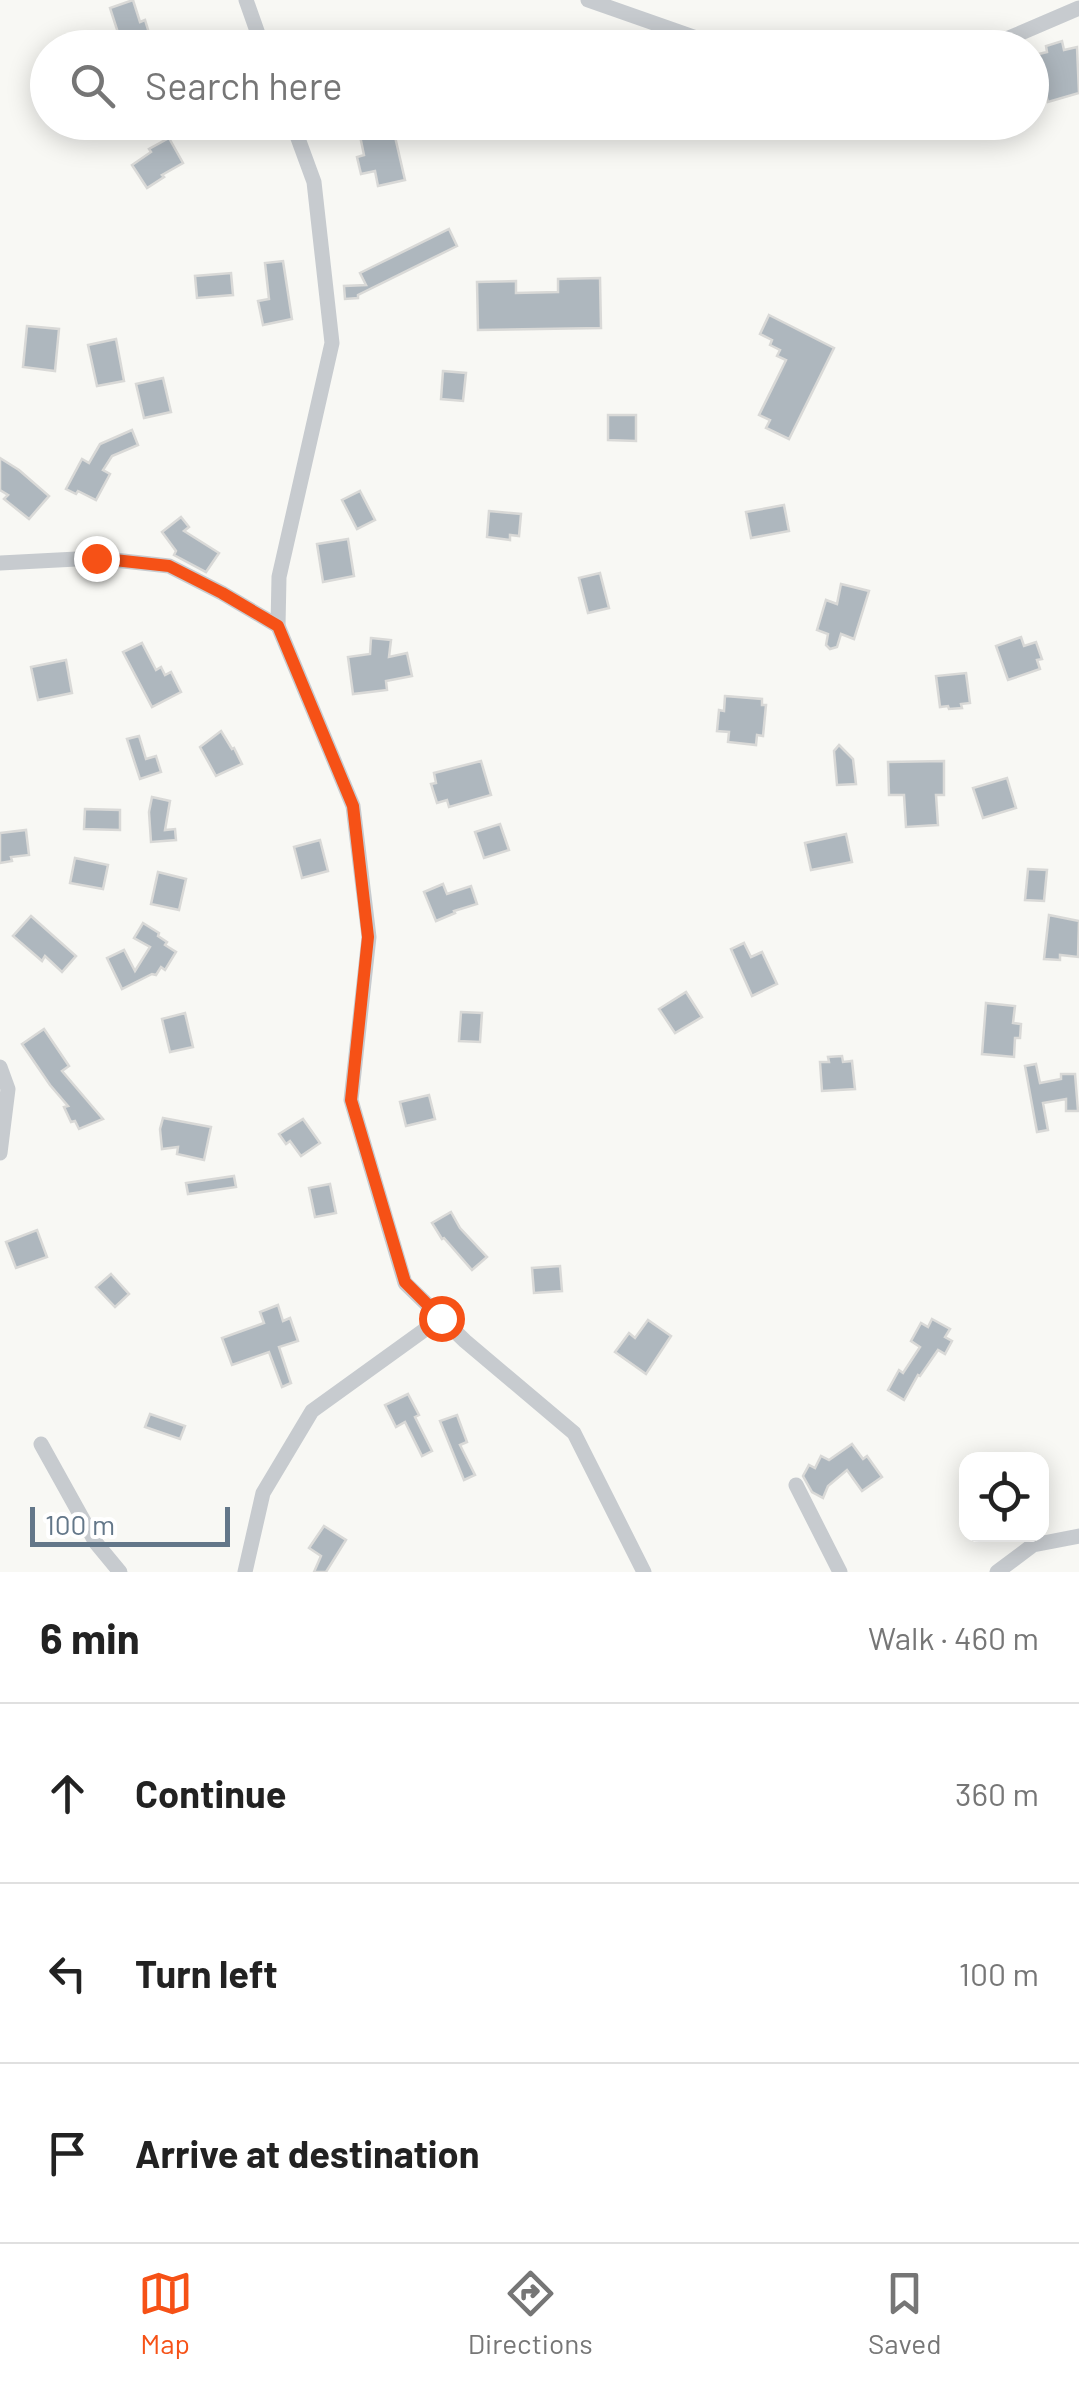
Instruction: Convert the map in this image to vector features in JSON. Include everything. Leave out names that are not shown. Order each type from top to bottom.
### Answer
[{"type":"street","points":[[246,0],[257,30]]},
{"type":"street","points":[[588,0],[674,30]]},
{"type":"street","points":[[1028,30],[1079,8]]},
{"type":"street","points":[[299,140],[314,182],[332,343],[280,577],[278,626],[353,806],[368,937],[351,1100],[405,1282],[464,1342],[574,1433],[644,1572]]},
{"type":"street","points":[[0,563],[96,558],[169,566],[278,626]]},
{"type":"street","points":[[0,1067],[8,1090],[0,1153]]},
{"type":"street","points":[[245,1572],[263,1493],[312,1411],[441,1318]]},
{"type":"street","points":[[41,1444],[96,1543],[120,1572]]},
{"type":"street","points":[[796,1484],[840,1572]]},
{"type":"street","points":[[996,1572],[1033,1545],[1079,1536]]},
{"type":"building","points":[[133,0],[140,22],[145,20],[148,30],[117,30],[110,8]]},
{"type":"building","points":[[1062,41],[1064,50],[1077,47],[1079,93],[1049,102],[1049,45]]},
{"type":"building","points":[[170,140],[183,163],[147,188],[132,165],[151,152],[149,149]]},
{"type":"building","points":[[361,140],[396,140],[405,180],[378,186],[375,171],[361,174],[357,157],[364,155]]},
{"type":"building","points":[[449,229],[457,246],[358,298],[345,299],[344,286],[366,285],[360,273]]},
{"type":"building","points":[[283,261],[292,319],[263,325],[258,301],[269,299],[265,263]]},
{"type":"building","points":[[231,273],[233,295],[197,298],[195,276]]},
{"type":"building","points":[[600,278],[601,328],[478,330],[477,282],[516,281],[516,293],[558,292],[558,279]]},
{"type":"building","points":[[769,315],[834,348],[789,439],[766,428],[770,420],[759,415],[786,360],[777,356],[780,350],[770,345],[772,340],[760,334]]},
{"type":"building","points":[[27,326],[59,329],[55,371],[23,367]]},
{"type":"building","points":[[116,339],[124,381],[97,386],[88,345]]},
{"type":"building","points":[[443,371],[466,373],[463,401],[441,399]]},
{"type":"building","points":[[163,378],[171,412],[144,418],[136,384]]},
{"type":"building","points":[[608,415],[636,415],[636,441],[608,440]]},
{"type":"building","points":[[132,430],[138,445],[112,456],[103,470],[110,474],[96,500],[66,489],[82,459],[89,463],[100,444]]},
{"type":"building","points":[[0,458],[49,496],[29,519],[4,499],[8,495],[0,490]]},
{"type":"building","points":[[360,491],[375,520],[357,529],[342,500]]},
{"type":"building","points":[[784,505],[789,531],[751,538],[746,512]]},
{"type":"building","points":[[489,511],[521,514],[519,536],[510,535],[510,540],[487,537]]},
{"type":"building","points":[[181,517],[189,527],[184,531],[219,553],[206,572],[174,555],[176,551],[162,532]]},
{"type":"building","points":[[348,539],[354,576],[323,582],[317,544]]},
{"type":"building","points":[[600,573],[609,608],[588,613],[579,578]]},
{"type":"building","points":[[841,584],[869,591],[854,639],[841,634],[837,647],[830,649],[826,645],[828,634],[817,630],[826,600],[837,604]]},
{"type":"building","points":[[1021,637],[1024,646],[1036,642],[1042,659],[1037,660],[1040,669],[1008,680],[996,646]]},
{"type":"building","points":[[371,638],[391,640],[389,657],[407,653],[412,676],[386,681],[387,690],[353,694],[348,657],[370,654]]},
{"type":"building","points":[[142,643],[156,670],[161,667],[165,675],[171,672],[181,692],[152,707],[123,652]]},
{"type":"building","points":[[66,660],[72,693],[38,700],[31,667]]},
{"type":"building","points":[[966,673],[970,703],[961,704],[962,708],[940,707],[936,676]]},
{"type":"building","points":[[725,696],[762,699],[762,705],[766,705],[763,736],[757,735],[756,745],[728,742],[729,732],[717,731]]},
{"type":"building","points":[[221,731],[242,764],[216,776],[200,747]]},
{"type":"building","points":[[139,736],[146,759],[156,756],[161,772],[140,779],[127,739]]},
{"type":"building","points":[[839,745],[853,759],[856,784],[837,785],[834,751]]},
{"type":"building","points":[[481,761],[491,795],[449,807],[447,800],[437,803],[431,784],[436,783],[434,773]]},
{"type":"building","points":[[944,761],[944,795],[936,795],[938,825],[906,827],[904,795],[889,795],[888,762]]},
{"type":"building","points":[[1007,778],[1016,808],[983,818],[973,788]]},
{"type":"building","points":[[152,797],[170,801],[165,830],[175,829],[176,840],[151,842]]},
{"type":"building","points":[[85,809],[120,810],[120,830],[84,829]]},
{"type":"building","points":[[500,824],[509,850],[484,858],[475,832]]},
{"type":"building","points":[[26,830],[29,855],[0,863],[0,833]]},
{"type":"building","points":[[846,834],[852,862],[811,870],[805,843]]},
{"type":"building","points":[[320,840],[328,871],[302,878],[294,847]]},
{"type":"building","points":[[75,858],[108,865],[103,889],[70,883]]},
{"type":"building","points":[[1028,869],[1047,870],[1044,901],[1025,900]]},
{"type":"building","points":[[158,872],[186,879],[179,910],[151,904]]},
{"type":"building","points":[[443,884],[447,894],[471,886],[477,904],[436,921],[424,892]]},
{"type":"building","points":[[1049,915],[1079,921],[1078,957],[1060,955],[1060,960],[1044,959]]},
{"type":"building","points":[[31,916],[76,956],[62,972],[13,936]]},
{"type":"building","points":[[143,923],[159,933],[167,942],[165,945],[176,952],[165,970],[161,967],[156,975],[122,989],[107,958],[124,950],[135,971],[150,947],[134,938]]},
{"type":"building","points":[[744,943],[751,957],[762,952],[777,984],[752,996],[731,949]]},
{"type":"building","points":[[686,992],[702,1017],[675,1033],[659,1009]]},
{"type":"building","points":[[986,1003],[1015,1006],[1013,1023],[1021,1024],[1014,1057],[982,1054]]},
{"type":"building","points":[[461,1012],[482,1013],[480,1042],[459,1041]]},
{"type":"building","points":[[185,1013],[193,1047],[170,1052],[162,1019]]},
{"type":"building","points":[[44,1029],[69,1066],[62,1071],[103,1119],[79,1129],[75,1121],[71,1122],[64,1107],[68,1106],[22,1044]]},
{"type":"building","points":[[842,1056],[843,1062],[852,1061],[855,1089],[822,1091],[820,1062]]},
{"type":"building","points":[[1036,1064],[1040,1083],[1061,1079],[1061,1074],[1075,1074],[1078,1111],[1066,1111],[1066,1099],[1043,1103],[1048,1130],[1037,1132],[1025,1066]]},
{"type":"building","points":[[429,1095],[435,1119],[406,1126],[400,1102]]},
{"type":"building","points":[[163,1118],[211,1127],[204,1160],[177,1154],[178,1147],[162,1149]]},
{"type":"building","points":[[303,1119],[320,1143],[301,1156],[279,1134]]},
{"type":"building","points":[[234,1176],[236,1187],[188,1194],[186,1183]]},
{"type":"building","points":[[330,1184],[336,1213],[315,1217],[309,1188]]},
{"type":"building","points":[[451,1212],[487,1257],[472,1270],[432,1223]]},
{"type":"building","points":[[37,1230],[47,1257],[16,1268],[6,1242]]},
{"type":"building","points":[[560,1266],[562,1291],[534,1293],[532,1268]]},
{"type":"building","points":[[111,1274],[129,1294],[115,1307],[96,1287]]},
{"type":"building","points":[[278,1305],[283,1321],[290,1318],[298,1341],[279,1347],[291,1383],[282,1387],[269,1352],[232,1365],[222,1338],[264,1323],[260,1312]]},
{"type":"building","points":[[932,1319],[950,1329],[945,1337],[952,1341],[945,1354],[938,1350],[904,1400],[888,1390],[899,1370],[903,1373],[920,1347],[911,1341],[921,1323],[928,1327]]},
{"type":"building","points":[[648,1320],[671,1336],[646,1374],[615,1352],[629,1333],[635,1338]]},
{"type":"building","points":[[408,1394],[432,1451],[422,1456],[405,1422],[396,1427],[385,1405]]},
{"type":"building","points":[[150,1414],[185,1426],[180,1439],[145,1427]]},
{"type":"building","points":[[457,1415],[467,1442],[460,1445],[475,1475],[464,1480],[440,1421]]},
{"type":"building","points":[[852,1444],[863,1459],[867,1456],[882,1477],[862,1491],[847,1470],[828,1486],[823,1498],[812,1492],[803,1476],[809,1465],[815,1468],[821,1456],[829,1460]]},
{"type":"building","points":[[324,1526],[346,1540],[326,1572],[314,1572],[321,1556],[309,1548]]},
{"type":"route","points":[[96,558],[169,566],[278,626],[353,806],[368,937],[351,1100],[405,1282],[441,1318]]}]
